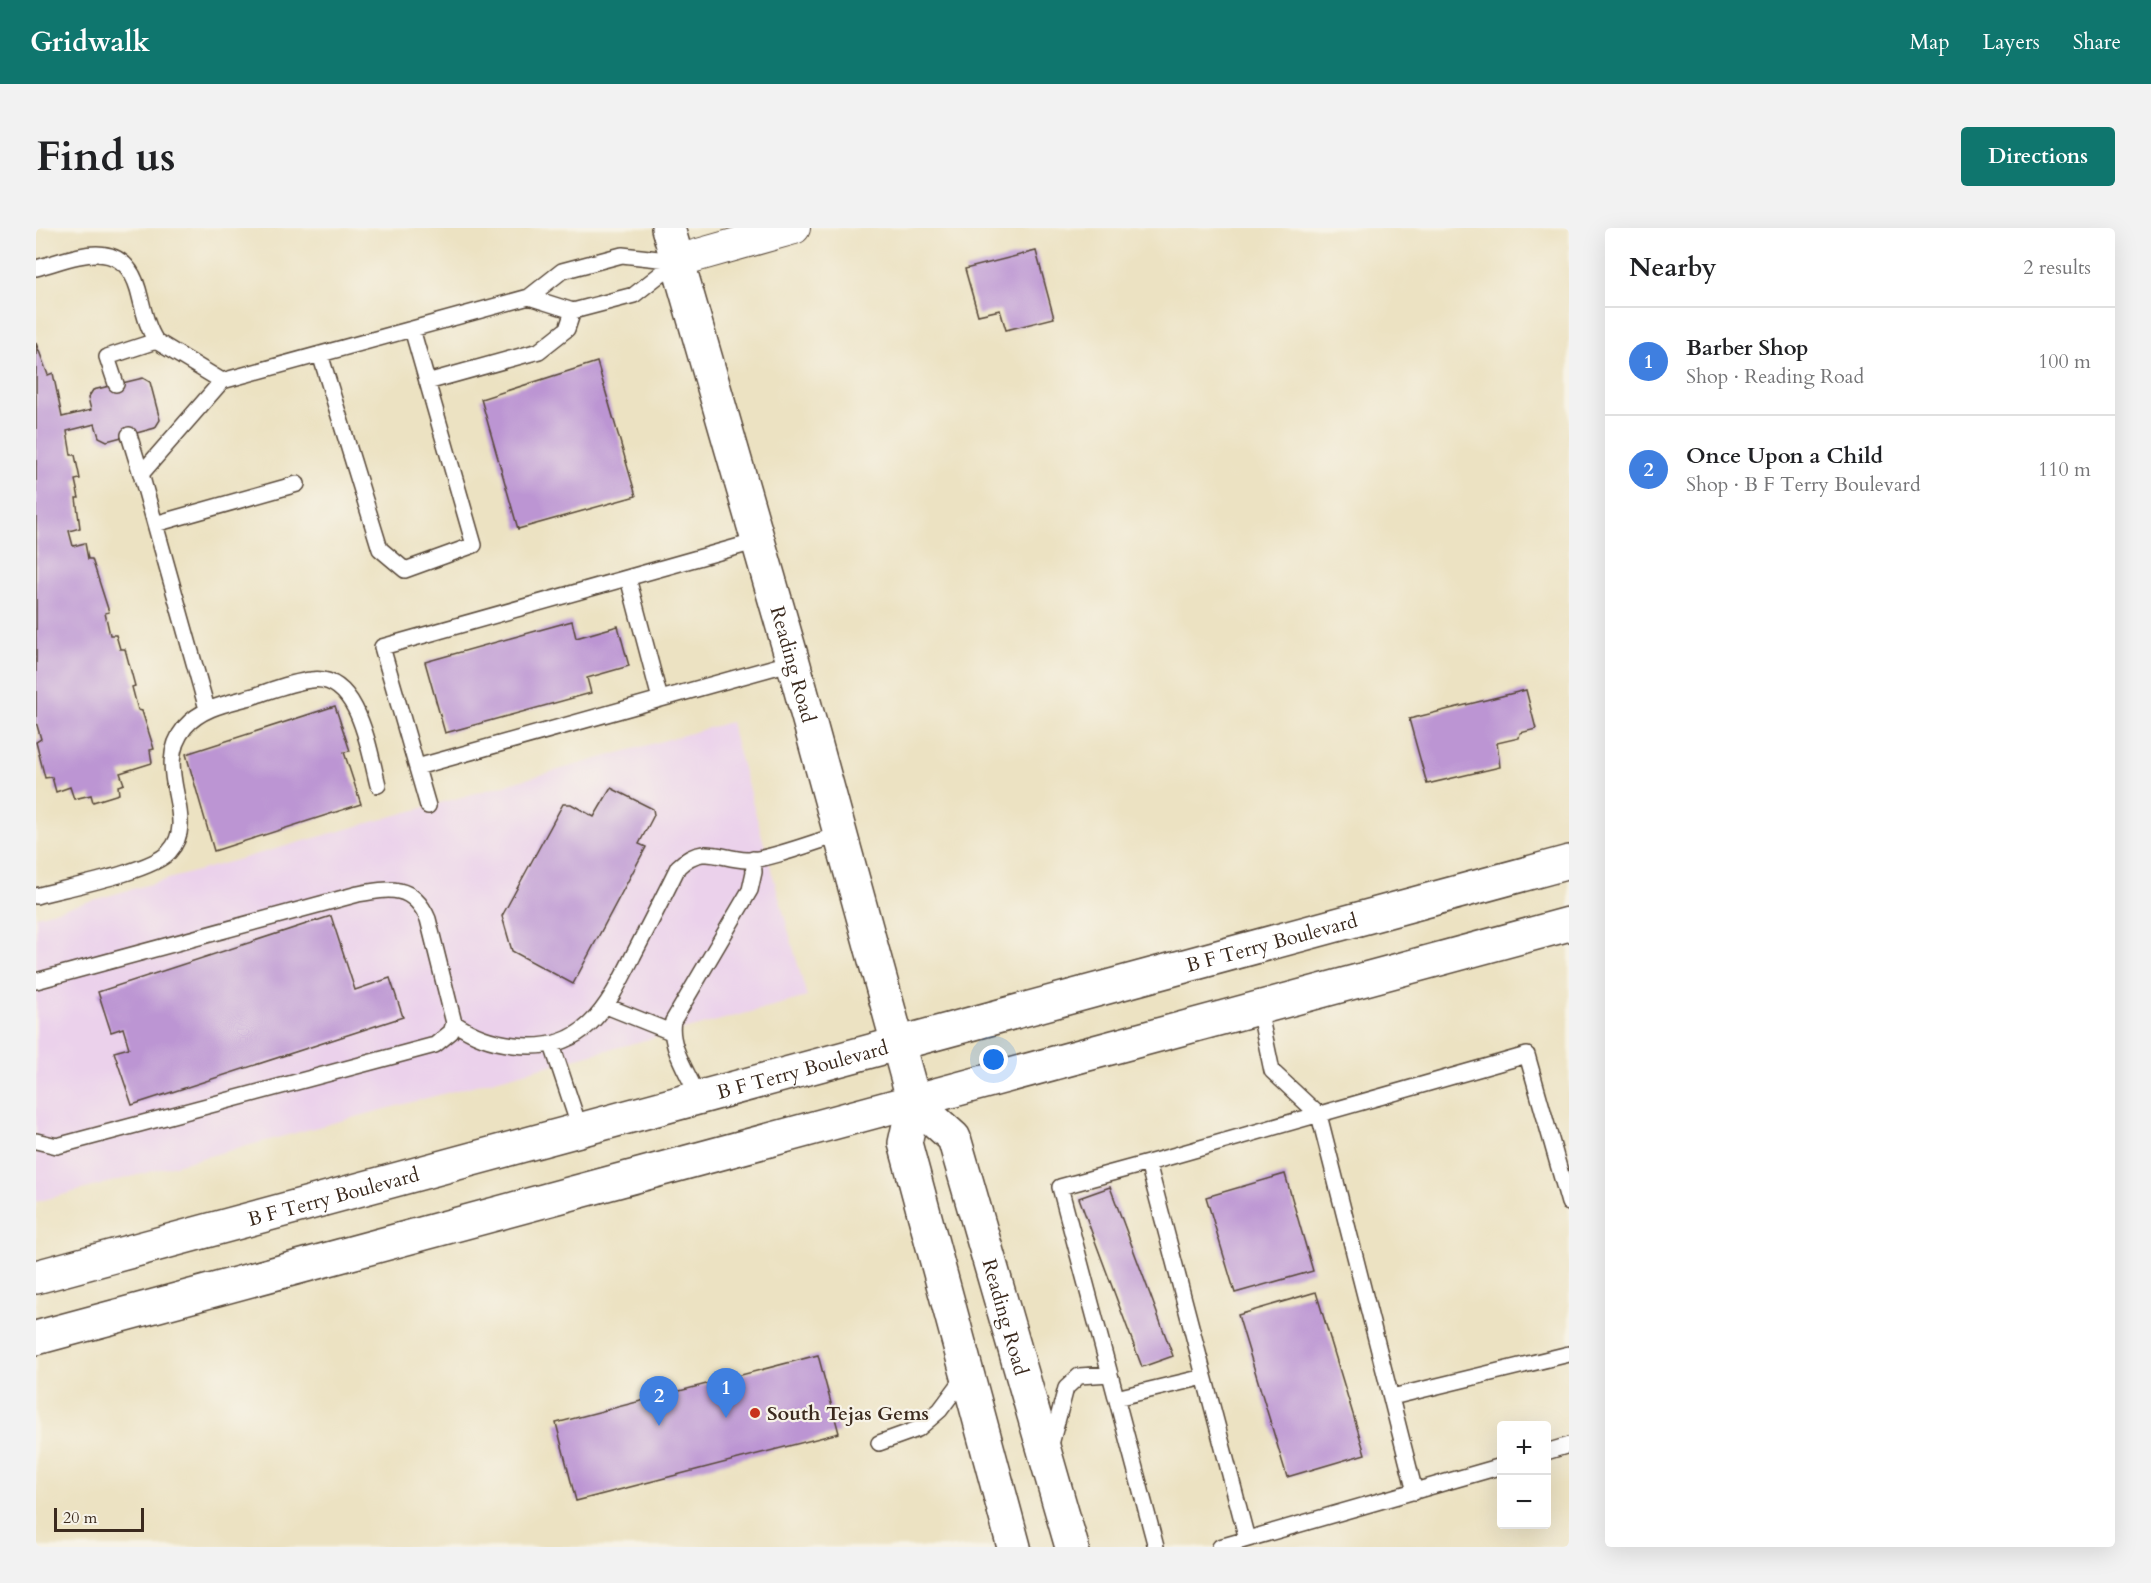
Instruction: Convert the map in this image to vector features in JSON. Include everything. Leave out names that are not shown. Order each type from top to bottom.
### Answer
[{"type":"main road","name":"Reading Road","points":[[668,228],[793,663],[914,1102],[905,1143],[1014,1547]]},
{"type":"main road","name":"B F Terry Boulevard","points":[[36,1276],[1569,862]]},
{"type":"main road","points":[[36,1338],[1569,924]]},
{"type":"main road","name":"Reading Road","points":[[914,1102],[954,1138],[1072,1547]]},
{"type":"street","points":[[677,261],[794,228]]},
{"type":"lane","points":[[36,268],[97,252],[111,254],[124,266],[136,283],[150,331],[156,341],[222,381]]},
{"type":"lane","points":[[141,474],[222,381],[529,297],[562,271],[622,255],[677,261]]},
{"type":"lane","points":[[529,297],[573,311],[634,295],[677,261]]},
{"type":"lane","points":[[427,382],[539,351],[567,329],[573,311]]},
{"type":"lane","points":[[320,354],[380,549],[405,570],[474,545],[412,329]]},
{"type":"lane","points":[[116,384],[107,357],[156,341]]},
{"type":"lane","points":[[129,435],[207,709]]},
{"type":"lane","points":[[155,524],[297,484]]},
{"type":"lane","points":[[428,806],[382,647],[758,541]]},
{"type":"lane","points":[[628,578],[660,699]]},
{"type":"lane","points":[[417,767],[793,663]]},
{"type":"lane","points":[[36,896],[149,866],[169,853],[180,835],[179,809],[170,766],[174,745],[186,726],[207,709],[312,679],[330,681],[346,693],[359,715],[378,785]]},
{"type":"lane","points":[[454,1023],[476,1037],[527,1046],[552,1045],[574,1036],[589,1026],[606,1006],[678,867],[689,857],[703,853],[753,860],[841,834]]},
{"type":"lane","points":[[698,1097],[671,1032],[677,1014],[750,890],[754,872],[753,860]]},
{"type":"lane","points":[[36,981],[358,894],[394,889],[422,905],[428,919],[454,1023],[452,1032],[435,1045],[57,1146],[36,1141]]},
{"type":"lane","points":[[606,1006],[671,1032]]},
{"type":"lane","points":[[1259,1009],[1272,1071],[1319,1115],[1415,1492]]},
{"type":"lane","points":[[552,1045],[580,1129]]},
{"type":"lane","points":[[1156,1547],[1060,1187],[1527,1056],[1569,1203]]},
{"type":"lane","points":[[1148,1162],[1247,1539]]},
{"type":"lane","points":[[1392,1397],[1569,1354]]},
{"type":"lane","points":[[879,1443],[918,1429],[940,1410],[967,1374]]},
{"type":"lane","points":[[1047,1459],[1066,1388],[1079,1376],[1110,1374]]},
{"type":"lane","points":[[1116,1398],[1204,1377]]},
{"type":"lane","points":[[1551,1450],[1569,1445]]},
{"type":"lane","points":[[1220,1547],[1497,1467]]},
{"type":"shaded area","points":[[730,722],[807,997],[36,1202],[36,916]]},
{"type":"building","points":[[1036,251],[1054,318],[1006,330],[1000,310],[978,315],[965,269]]},
{"type":"building","points":[[36,343],[48,375],[53,373],[62,417],[91,410],[88,398],[93,390],[143,378],[150,382],[160,420],[155,428],[107,441],[99,437],[95,424],[67,431],[71,455],[75,455],[80,479],[75,480],[79,498],[76,498],[80,528],[69,531],[73,546],[85,543],[88,559],[92,559],[109,612],[105,613],[110,635],[116,635],[120,649],[125,649],[135,686],[132,687],[138,710],[142,711],[154,749],[150,750],[152,763],[120,773],[124,784],[118,786],[119,794],[93,802],[91,795],[74,799],[70,787],[56,792],[52,777],[45,778],[36,742],[41,739],[36,722]]},
{"type":"building","points":[[597,362],[636,496],[518,529],[481,399]]},
{"type":"building","points":[[572,621],[576,638],[618,626],[629,666],[587,678],[591,693],[445,733],[425,662]]},
{"type":"building","points":[[1526,690],[1536,729],[1520,733],[1519,738],[1497,743],[1500,767],[1427,784],[1409,719]]},
{"type":"building","points":[[335,706],[350,751],[344,752],[361,804],[214,851],[186,754]]},
{"type":"building","points":[[611,788],[653,809],[654,815],[639,844],[646,847],[573,984],[512,951],[502,916],[563,804],[571,804],[594,817]]},
{"type":"building","points":[[331,916],[355,990],[390,978],[403,1017],[132,1105],[114,1052],[129,1048],[123,1028],[111,1032],[98,992]]},
{"type":"building","points":[[1285,1174],[1313,1271],[1235,1293],[1206,1197]]},
{"type":"building","points":[[1110,1187],[1173,1356],[1142,1367],[1079,1198]]},
{"type":"building","points":[[1316,1292],[1365,1454],[1287,1477],[1238,1315]]},
{"type":"building","points":[[818,1355],[839,1433],[576,1501],[556,1423]]},
{"type":"place","name":"South Tejas Gems","points":[[755,1413]]},
{"type":"place","name":"Barber Shop","points":[[726,1418]]},
{"type":"place","name":"Once Upon a Child","points":[[659,1426]]}]
